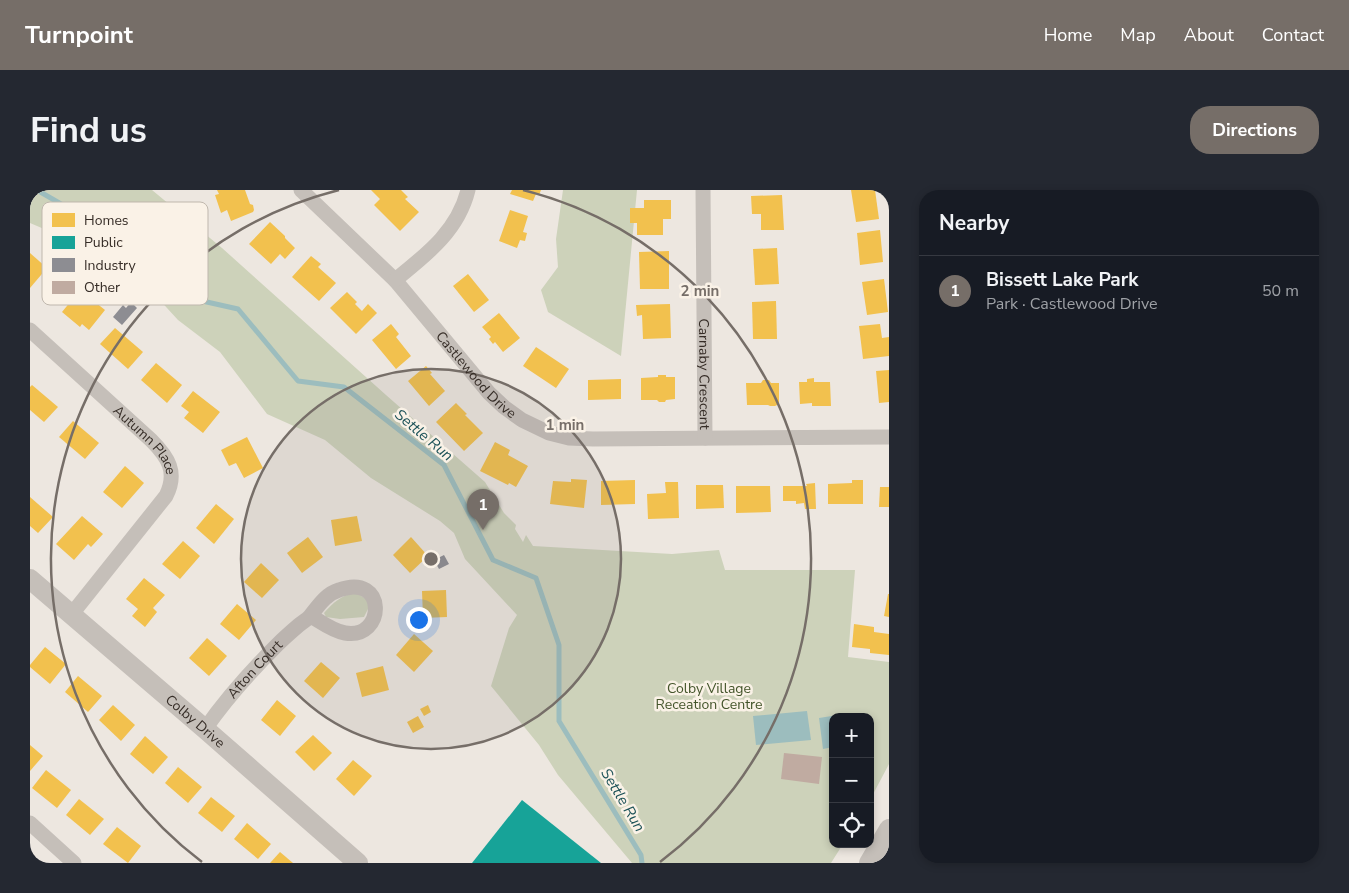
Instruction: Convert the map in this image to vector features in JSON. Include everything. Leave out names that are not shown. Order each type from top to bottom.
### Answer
[{"type":"street","name":"Castlewood Drive","points":[[301,190],[395,280],[494,398],[516,416],[535,427],[556,435],[581,439],[889,437]]},
{"type":"street","points":[[395,280],[422,258],[447,233],[460,213],[468,190]]},
{"type":"street","name":"Carnaby Crescent","points":[[703,190],[705,438]]},
{"type":"street","name":"Autumn Place","points":[[30,330],[151,440],[165,455],[170,466],[171,482],[166,496],[71,615]]},
{"type":"street","name":"Colby Drive","points":[[30,579],[358,863]]},
{"type":"street","name":"Afton Court","points":[[205,729],[261,660],[311,616]]},
{"type":"street","points":[[30,823],[74,863]]},
{"type":"street","points":[[869,863],[889,829]]},
{"type":"green space","points":[[30,190],[152,190],[166,202],[42,202],[42,228],[30,223]]},
{"type":"green space","points":[[563,190],[637,190],[621,356],[548,312],[541,290],[558,267],[556,239]]},
{"type":"green space","name":"Colby Village Receation Centre","points":[[208,236],[485,482],[504,513],[516,525],[515,529],[523,542],[526,535],[533,546],[672,554],[719,550],[725,570],[855,570],[848,657],[889,662],[889,764],[874,792],[874,713],[829,713],[829,848],[840,848],[831,863],[632,863],[558,775],[539,745],[491,686],[509,628],[517,615],[465,559],[454,533],[440,521],[371,478],[325,440],[267,414],[220,352],[178,320],[164,305],[208,305]]},
{"type":"green space","points":[[356,593],[368,600],[368,609],[364,617],[340,619],[326,617],[324,613],[334,603],[346,595]]},
{"type":"water","points":[[807,711],[811,740],[756,745],[753,716]]},
{"type":"water","points":[[829,716],[829,748],[823,749],[819,718]]},
{"type":"building: Homes","points":[[217,190],[245,190],[250,204],[253,205],[253,212],[231,221],[227,210],[221,213],[215,195],[219,194]]},
{"type":"building: Homes","points":[[371,190],[401,190],[408,197],[405,199],[419,212],[400,231],[374,205],[380,199]]},
{"type":"building: Homes","points":[[512,190],[541,190],[539,195],[536,194],[533,201],[510,194]]},
{"type":"building: Homes","points":[[851,190],[875,190],[879,219],[856,222]]},
{"type":"building: Homes","points":[[782,195],[784,230],[761,230],[761,214],[752,214],[751,196]]},
{"type":"building: Homes","points":[[644,200],[671,200],[671,219],[663,219],[663,235],[637,235],[637,223],[630,223],[630,208],[644,208]]},
{"type":"building: Homes","points":[[510,210],[528,216],[523,232],[527,233],[525,241],[520,240],[517,248],[499,241]]},
{"type":"building: Homes","points":[[270,222],[295,248],[285,259],[280,254],[271,264],[249,244]]},
{"type":"building: Homes","points":[[880,230],[883,262],[860,265],[857,233]]},
{"type":"building: Homes","points":[[777,248],[779,284],[755,285],[753,249]]},
{"type":"building: Homes","points":[[669,251],[669,289],[640,289],[639,252]]},
{"type":"building: Homes","points":[[30,253],[42,264],[42,274],[30,288]]},
{"type":"building: Homes","points":[[311,256],[321,264],[318,267],[336,283],[319,301],[292,277]]},
{"type":"building: Homes","points":[[468,274],[489,300],[474,312],[453,286]]},
{"type":"building: Homes","points":[[884,279],[888,312],[867,315],[862,282]]},
{"type":"building: Homes","points":[[347,292],[357,302],[355,304],[362,311],[368,304],[377,313],[356,334],[330,308]]},
{"type":"building: Homes","points":[[776,301],[777,339],[753,339],[752,302]]},
{"type":"building: Homes","points":[[670,304],[671,338],[643,339],[642,315],[637,316],[636,305]]},
{"type":"building: Homes","points":[[68,305],[99,305],[105,310],[89,330],[82,324],[80,327],[62,312]]},
{"type":"building: Homes","points":[[499,313],[520,338],[503,352],[495,342],[493,344],[489,339],[491,337],[482,327]]},
{"type":"building: Homes","points":[[391,324],[399,334],[396,337],[411,356],[396,369],[372,340]]},
{"type":"building: Homes","points":[[880,324],[882,338],[889,337],[889,356],[863,359],[859,326]]},
{"type":"building: Homes","points":[[115,328],[143,352],[128,369],[100,344]]},
{"type":"building: Homes","points":[[536,347],[569,369],[556,388],[523,366]]},
{"type":"building: Homes","points":[[156,363],[182,385],[167,403],[141,380]]},
{"type":"building: Homes","points":[[426,366],[432,373],[430,374],[445,391],[429,406],[408,381]]},
{"type":"building: Homes","points":[[889,370],[889,402],[879,403],[876,371]]},
{"type":"building: Homes","points":[[658,375],[675,377],[675,399],[666,400],[665,402],[641,400],[641,378],[658,377]]},
{"type":"building: Homes","points":[[814,378],[814,382],[830,382],[831,406],[812,406],[812,403],[800,404],[799,382],[807,382],[807,379]]},
{"type":"building: Homes","points":[[621,379],[621,399],[588,400],[588,380]]},
{"type":"building: Homes","points":[[763,380],[779,383],[779,404],[775,406],[747,405],[746,383],[761,383]]},
{"type":"building: Homes","points":[[32,385],[58,407],[44,422],[30,410],[30,387]]},
{"type":"building: Homes","points":[[193,391],[220,412],[203,433],[184,418],[189,412],[181,406]]},
{"type":"building: Homes","points":[[456,403],[483,433],[464,451],[436,422]]},
{"type":"building: Homes","points":[[73,421],[99,443],[85,459],[59,437]]},
{"type":"building: Homes","points":[[247,437],[263,468],[244,478],[236,463],[229,466],[221,450]]},
{"type":"building: Homes","points":[[495,442],[510,450],[508,455],[528,466],[516,487],[480,471]]},
{"type":"building: Homes","points":[[125,466],[144,483],[122,508],[103,492]]},
{"type":"building: Homes","points":[[571,479],[587,480],[584,508],[550,504],[553,481],[571,482]]},
{"type":"building: Homes","points":[[635,480],[635,504],[601,505],[601,481]]},
{"type":"building: Homes","points":[[852,480],[863,480],[863,504],[828,504],[828,484],[852,483]]},
{"type":"building: Homes","points":[[665,482],[678,482],[679,518],[648,519],[647,494],[666,493]]},
{"type":"building: Homes","points":[[815,483],[816,509],[805,509],[804,503],[796,504],[796,501],[783,501],[783,486],[807,486],[806,484]]},
{"type":"building: Homes","points":[[696,485],[723,485],[724,508],[696,509]]},
{"type":"building: Homes","points":[[736,486],[770,486],[771,512],[736,513]]},
{"type":"building: Homes","points":[[880,487],[889,487],[889,507],[879,507]]},
{"type":"building: Homes","points":[[30,497],[53,517],[38,533],[30,526]]},
{"type":"building: Homes","points":[[216,504],[234,519],[214,544],[196,528]]},
{"type":"building: Homes","points":[[82,516],[103,534],[91,547],[88,544],[74,560],[56,544]]},
{"type":"building: Homes","points":[[357,516],[362,541],[335,546],[331,520]]},
{"type":"building: Homes","points":[[308,537],[323,557],[302,573],[287,553]]},
{"type":"building: Homes","points":[[411,537],[428,556],[410,573],[393,555]]},
{"type":"building: Homes","points":[[183,541],[200,556],[180,579],[162,564]]},
{"type":"building: Homes","points":[[261,563],[279,580],[262,598],[244,582]]},
{"type":"building: Homes","points":[[144,578],[165,595],[153,608],[157,612],[145,627],[132,616],[138,609],[126,599]]},
{"type":"building: Homes","points":[[446,590],[447,617],[423,618],[422,591]]},
{"type":"building: Homes","points":[[889,594],[889,617],[884,616]]},
{"type":"building: Homes","points":[[237,604],[256,620],[239,640],[220,624]]},
{"type":"building: Homes","points":[[854,624],[874,627],[874,632],[889,634],[889,655],[870,653],[870,649],[852,647]]},
{"type":"building: Homes","points":[[414,634],[433,651],[414,672],[396,655]]},
{"type":"building: Homes","points":[[207,638],[227,656],[209,676],[189,658]]},
{"type":"building: Homes","points":[[45,647],[66,664],[50,684],[30,667]]},
{"type":"building: Homes","points":[[321,662],[340,678],[323,698],[304,681]]},
{"type":"building: Homes","points":[[383,666],[389,690],[362,697],[356,673]]},
{"type":"building: Homes","points":[[78,676],[102,696],[88,712],[65,692]]},
{"type":"building: Homes","points":[[277,700],[296,716],[280,736],[261,720]]},
{"type":"building: Homes","points":[[113,705],[135,725],[121,741],[99,720]]},
{"type":"building: Homes","points":[[428,705],[431,712],[424,716],[420,709]]},
{"type":"building: Homes","points":[[418,716],[424,727],[413,733],[407,722]]},
{"type":"building: Homes","points":[[313,735],[332,753],[314,771],[295,752]]},
{"type":"building: Homes","points":[[145,736],[168,757],[153,774],[130,754]]},
{"type":"building: Homes","points":[[30,745],[43,756],[30,771]]},
{"type":"building: Homes","points":[[353,760],[372,776],[354,796],[336,779]]},
{"type":"building: Homes","points":[[178,767],[202,787],[188,803],[165,783]]},
{"type":"building: Homes","points":[[46,770],[71,790],[57,808],[32,788]]},
{"type":"building: Homes","points":[[211,797],[235,816],[222,832],[198,813]]},
{"type":"building: Homes","points":[[79,799],[104,819],[90,835],[66,815]]},
{"type":"building: Homes","points":[[247,823],[271,844],[258,859],[234,839]]},
{"type":"building: Homes","points":[[117,827],[141,846],[128,863],[103,844]]},
{"type":"building: Homes","points":[[280,852],[293,863],[270,863]]},
{"type":"building: Public","points":[[522,800],[601,863],[472,863]]},
{"type":"building: Industry","points":[[123,305],[126,308],[128,305],[134,305],[137,308],[122,325],[113,317]]},
{"type":"building: Industry","points":[[444,555],[449,564],[439,569],[434,560]]},
{"type":"building: Other","points":[[784,753],[822,757],[819,784],[781,779]]},
{"type":"waterway","name":"Settle Run","points":[[37,190],[58,202]]},
{"type":"waterway","name":"Settle Run","points":[[208,302],[238,309],[298,381],[344,387],[444,465],[493,560],[536,578],[559,645],[559,721],[641,855],[642,863]]},
{"type":"place","name":"Bissett Lake Park","points":[[483,530]]}]
